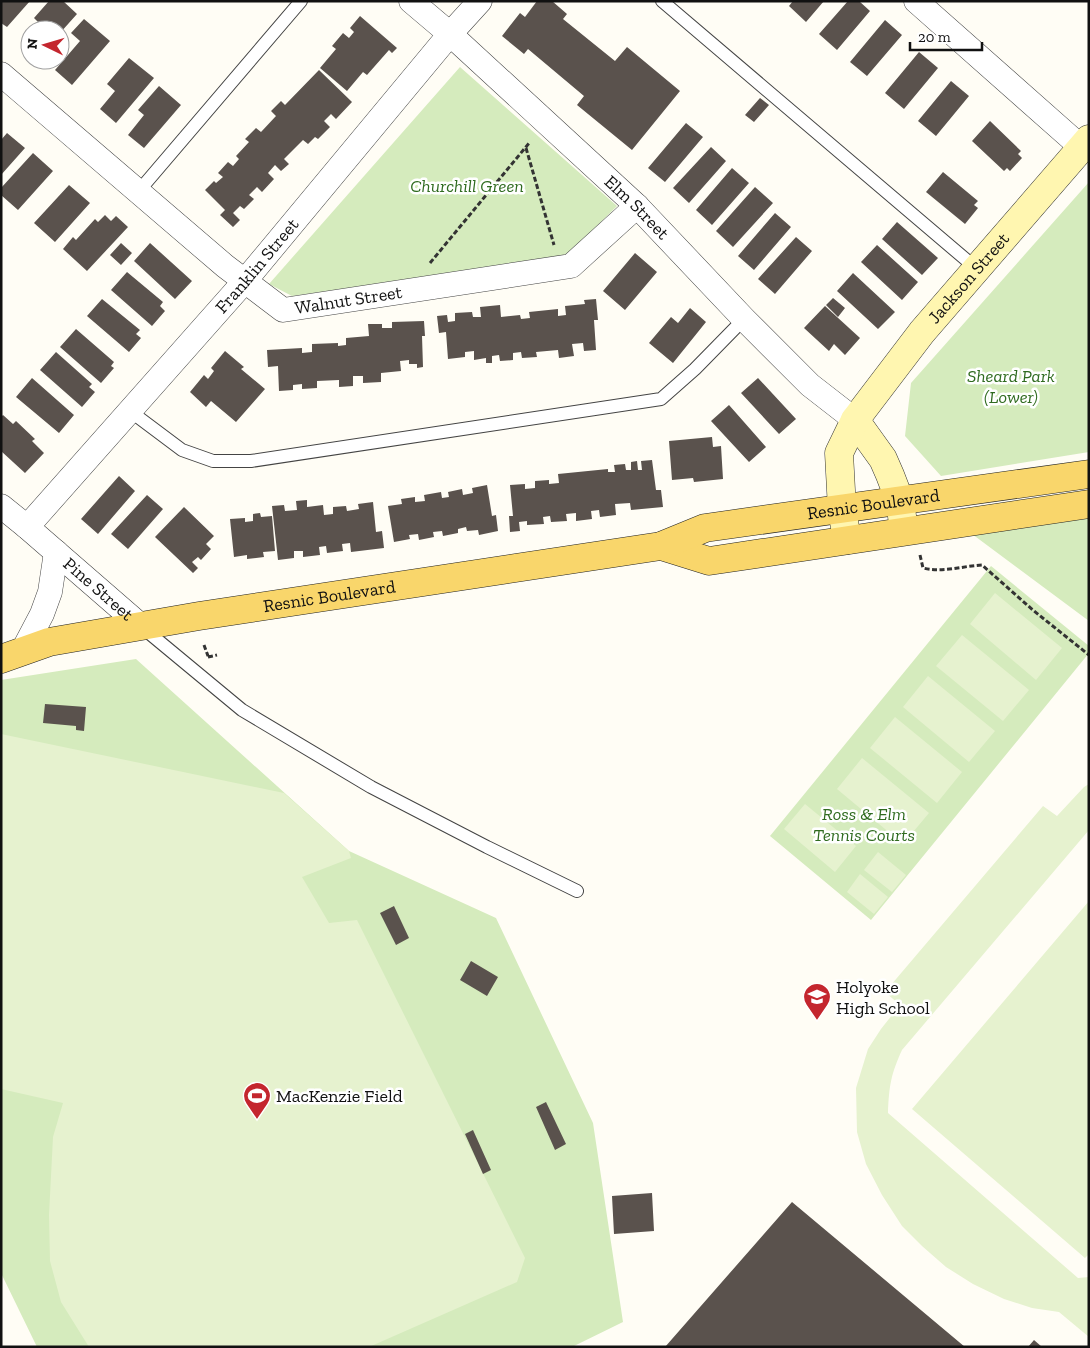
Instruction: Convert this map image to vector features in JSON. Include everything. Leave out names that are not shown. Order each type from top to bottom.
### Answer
[{"type":"main road","name":"Resnic Boulevard","points":[[12,655],[49,642],[141,626],[661,546],[705,528],[1089,474]]},
{"type":"main road","name":"Resnic Boulevard","points":[[661,546],[709,561],[1089,504]]},
{"type":"street","name":"Elm Street","points":[[411,1],[450,34],[637,206],[744,319],[810,385],[855,420]]},
{"type":"street","name":"Franklin Street","points":[[27,527],[244,282],[450,34],[480,1]]},
{"type":"street","points":[[916,1],[1085,143]]},
{"type":"street","name":"Walnut Street","points":[[1,74],[244,282],[283,310],[571,266],[637,206]]},
{"type":"street","name":"Jackson Street","points":[[848,540],[842,509],[839,453],[855,420],[922,332],[1085,143]]},
{"type":"street","points":[[855,420],[883,459],[910,530]]},
{"type":"street","name":"Pine Street","points":[[1,506],[141,626]]},
{"type":"street","name":"Pine Street","points":[[12,655],[42,614],[50,592],[56,552]]},
{"type":"lane","points":[[138,192],[301,1]]},
{"type":"lane","points":[[662,1],[977,269]]},
{"type":"lane","points":[[130,411],[182,450],[212,461],[261,460],[661,400],[695,369],[744,319]]},
{"type":"lane","points":[[141,626],[242,710],[371,787],[577,891]]},
{"type":"path","points":[[430,262],[530,142]]},
{"type":"path","points":[[526,148],[554,245]]},
{"type":"path","points":[[910,530],[923,568],[934,571],[982,565],[1034,611],[1089,655]]},
{"type":"path","points":[[204,645],[208,657]]},
{"type":"green space","name":"Churchill Green","points":[[460,67],[617,206],[571,252],[547,261],[292,296],[269,284]]},
{"type":"green space","name":"Sheard Park (Lower)","points":[[1089,182],[1089,452],[941,476],[905,436],[911,383]]},
{"type":"green space","points":[[1089,517],[1089,621],[972,534]]},
{"type":"green space","name":"Ross & Elm Tennis Courts","points":[[991,566],[1089,646],[1089,653],[871,920],[770,836]]},
{"type":"green space","points":[[995,593],[1062,648],[1036,680],[970,624]]},
{"type":"green space","points":[[962,635],[1029,690],[1003,721],[936,666]]},
{"type":"green space","name":"MacKenzie Field","points":[[136,659],[349,851],[496,918],[593,1123],[623,1322],[572,1347],[37,1347],[1,1273],[1,680]]},
{"type":"green space","points":[[928,676],[995,731],[969,762],[903,707]]},
{"type":"green space","points":[[895,717],[962,772],[937,803],[870,748]]},
{"type":"green space","name":"MacKenzie Field","points":[[1,734],[284,793],[349,851],[351,858],[302,877],[329,923],[357,920],[525,1258],[517,1282],[369,1347],[89,1347],[61,1302],[50,1261],[49,1215],[53,1137],[63,1103],[1,1089]]},
{"type":"green space","points":[[862,758],[929,813],[903,844],[837,789]]},
{"type":"green space","points":[[1089,784],[1089,830],[902,1050],[891,1080],[888,1113],[1078,1278],[1089,1277],[1089,1337],[1059,1312],[1032,1308],[1004,1299],[973,1284],[946,1267],[902,1226],[882,1195],[866,1164],[857,1132],[856,1088],[868,1049],[900,1005],[885,992],[1043,806],[1057,816]]},
{"type":"green space","points":[[805,804],[856,846],[835,872],[784,829]]},
{"type":"green space","points":[[878,852],[906,875],[892,892],[864,870]]},
{"type":"green space","points":[[860,874],[888,897],[874,914],[847,892]]},
{"type":"green space","points":[[1089,901],[1089,1254],[1085,1258],[912,1109]]},
{"type":"building","points":[[1,1],[30,1],[7,27],[1,23]]},
{"type":"building","points":[[49,1],[63,1],[77,14],[70,22],[70,20],[36,20],[34,18]]},
{"type":"building","points":[[537,1],[552,1],[567,14],[563,19],[615,61],[627,47],[680,91],[632,150],[577,105],[584,96],[528,49],[524,54],[502,36],[520,13],[525,17]]},
{"type":"building","points":[[793,1],[824,1],[806,22],[789,6]]},
{"type":"building","points":[[848,1],[859,1],[870,11],[837,50],[819,34]]},
{"type":"building","points":[[360,16],[397,48],[392,53],[389,50],[367,75],[363,72],[347,91],[320,68],[336,49],[332,46],[343,33],[349,38],[354,32],[350,28]]},
{"type":"building","points":[[84,19],[110,41],[72,85],[55,70],[70,70],[70,53],[80,41],[71,33]]},
{"type":"building","points":[[885,20],[902,35],[867,76],[850,62]]},
{"type":"building","points":[[919,52],[938,68],[904,109],[885,93]]},
{"type":"building","points":[[129,58],[154,78],[116,123],[100,109],[115,91],[107,84]]},
{"type":"building","points":[[319,70],[352,102],[336,119],[331,114],[324,121],[330,127],[318,139],[315,137],[308,144],[303,140],[284,159],[289,164],[281,171],[275,165],[268,173],[274,179],[262,192],[257,187],[249,195],[254,199],[244,209],[240,206],[233,213],[240,220],[233,227],[220,215],[225,210],[205,190],[214,181],[216,183],[223,177],[218,173],[228,162],[233,166],[239,159],[236,156],[249,142],[245,139],[256,128],[261,132],[276,116],[271,111],[281,101],[285,105]]},
{"type":"building","points":[[951,81],[969,96],[936,136],[918,121]]},
{"type":"building","points":[[159,86],[181,105],[144,148],[128,135],[144,115],[138,110]]},
{"type":"building","points":[[760,98],[769,105],[754,122],[745,115]]},
{"type":"building","points":[[990,121],[1021,151],[1018,154],[1022,158],[1010,171],[1007,168],[1004,171],[972,141]]},
{"type":"building","points":[[686,123],[703,137],[665,182],[648,168]]},
{"type":"building","points":[[7,133],[25,148],[1,175],[1,140]]},
{"type":"building","points":[[711,147],[726,161],[689,203],[673,188]]},
{"type":"building","points":[[33,153],[53,171],[18,210],[1,195],[1,188]]},
{"type":"building","points":[[732,168],[749,183],[712,225],[696,210]]},
{"type":"building","points":[[943,172],[978,201],[974,205],[978,208],[965,224],[926,192]]},
{"type":"building","points":[[69,185],[90,203],[55,242],[34,223]]},
{"type":"building","points":[[755,187],[773,203],[733,247],[716,231]]},
{"type":"building","points":[[775,213],[791,227],[754,270],[738,256]]},
{"type":"building","points":[[105,215],[111,221],[116,216],[128,227],[87,271],[63,249],[73,237],[76,240],[95,219],[98,222]]},
{"type":"building","points":[[897,222],[938,258],[922,275],[882,239]]},
{"type":"building","points":[[796,237],[812,251],[775,294],[758,279]]},
{"type":"building","points":[[121,243],[132,253],[121,265],[110,255]]},
{"type":"building","points":[[150,243],[192,281],[175,299],[134,261]]},
{"type":"building","points":[[877,245],[918,282],[902,300],[861,262]]},
{"type":"building","points":[[635,253],[657,272],[625,310],[603,291]]},
{"type":"building","points":[[127,272],[163,302],[160,306],[165,311],[152,326],[111,290]]},
{"type":"building","points":[[853,273],[895,312],[878,329],[837,291]]},
{"type":"building","points":[[833,298],[845,308],[838,317],[826,305]]},
{"type":"building","points":[[102,299],[140,330],[136,334],[141,338],[129,352],[87,316]]},
{"type":"building","points":[[596,299],[598,320],[594,320],[596,350],[584,351],[583,343],[572,344],[574,356],[559,358],[558,350],[536,352],[537,357],[522,358],[521,352],[513,353],[513,360],[500,361],[499,355],[492,356],[492,363],[486,363],[486,358],[474,360],[474,351],[465,352],[465,357],[448,359],[446,332],[439,333],[437,316],[447,315],[448,322],[455,321],[455,313],[472,312],[473,317],[481,317],[480,307],[500,305],[501,317],[520,315],[521,319],[530,318],[529,312],[558,309],[558,316],[566,315],[565,306],[585,304],[584,300]]},
{"type":"building","points":[[825,306],[860,338],[845,355],[834,344],[829,351],[804,328]]},
{"type":"building","points":[[690,308],[706,322],[673,363],[649,343],[671,317],[678,323]]},
{"type":"building","points":[[424,321],[425,336],[422,336],[423,367],[417,368],[417,364],[409,364],[409,360],[400,361],[401,371],[381,373],[381,382],[363,383],[363,376],[353,376],[353,386],[339,387],[339,380],[317,381],[317,388],[302,389],[302,384],[293,385],[293,390],[279,391],[278,366],[268,367],[267,350],[302,348],[302,353],[312,352],[312,344],[338,343],[338,346],[346,345],[346,338],[369,336],[368,324],[382,324],[382,328],[392,328],[392,322]]},
{"type":"building","points":[[76,329],[114,362],[111,366],[114,368],[101,383],[60,347]]},
{"type":"building","points":[[225,351],[244,367],[241,369],[265,389],[236,422],[211,401],[206,407],[190,392],[204,375],[208,379],[214,371],[211,368]]},
{"type":"building","points":[[56,352],[92,384],[89,387],[95,392],[82,407],[40,370]]},
{"type":"building","points":[[32,378],[74,415],[59,433],[16,397]]},
{"type":"building","points":[[758,378],[796,419],[779,434],[741,393]]},
{"type":"building","points":[[729,405],[766,447],[749,462],[711,421]]},
{"type":"building","points":[[3,415],[13,424],[16,421],[35,439],[32,441],[44,453],[25,473],[1,451],[1,417]]},
{"type":"building","points":[[712,437],[713,447],[721,446],[723,479],[694,482],[693,478],[672,480],[669,441]]},
{"type":"building","points":[[652,460],[656,490],[661,490],[663,507],[631,510],[630,503],[615,504],[616,515],[600,517],[599,510],[591,511],[592,519],[576,521],[576,513],[566,514],[567,521],[551,522],[550,516],[543,517],[544,524],[527,525],[527,521],[519,522],[520,531],[510,532],[509,516],[513,516],[510,485],[525,484],[525,489],[535,488],[535,481],[549,480],[549,484],[559,483],[558,474],[608,469],[608,472],[615,472],[614,465],[625,464],[626,470],[631,470],[631,462],[637,461],[638,470],[642,470],[641,461]]},
{"type":"building","points":[[119,476],[135,491],[98,534],[81,519]]},
{"type":"building","points":[[487,485],[492,516],[496,515],[498,531],[479,535],[478,530],[467,531],[466,527],[458,529],[458,533],[443,536],[442,531],[433,532],[434,537],[419,540],[418,534],[409,535],[410,539],[394,542],[388,506],[402,504],[401,499],[415,497],[415,502],[425,501],[424,495],[441,492],[442,498],[449,497],[448,492],[462,489],[463,495],[473,493],[472,488]]},
{"type":"building","points":[[147,495],[163,509],[128,549],[111,534]]},
{"type":"building","points":[[307,500],[307,507],[323,505],[324,515],[333,514],[333,507],[346,506],[347,511],[359,509],[358,504],[373,502],[376,532],[382,531],[384,548],[351,552],[350,543],[342,544],[343,551],[327,553],[326,546],[319,547],[320,555],[303,557],[303,551],[294,551],[294,558],[278,560],[272,506],[284,505],[285,511],[297,510],[296,501]]},
{"type":"building","points":[[184,507],[214,536],[206,544],[211,549],[201,560],[198,557],[192,562],[198,568],[193,573],[155,537]]},
{"type":"building","points":[[260,513],[261,517],[272,516],[275,551],[263,552],[264,557],[247,559],[247,555],[234,557],[230,519],[245,518],[245,522],[253,521],[253,514]]},
{"type":"building","points":[[45,704],[86,707],[84,731],[76,730],[76,726],[43,723]]},
{"type":"building","points":[[394,906],[409,938],[396,945],[380,913]]},
{"type":"building","points":[[471,961],[498,977],[487,996],[460,980]]},
{"type":"building","points":[[546,1102],[566,1144],[555,1150],[536,1107]]},
{"type":"building","points":[[473,1130],[491,1170],[483,1174],[465,1134]]},
{"type":"building","points":[[652,1193],[654,1231],[614,1234],[612,1196]]},
{"type":"building","points":[[792,1202],[965,1347],[665,1347]]},
{"type":"building","points":[[1034,1340],[1042,1347],[1028,1347]]},
{"type":"place","name":"Holyoke High School","points":[[817,1021]]},
{"type":"place","name":"MacKenzie Field","points":[[257,1120]]}]
